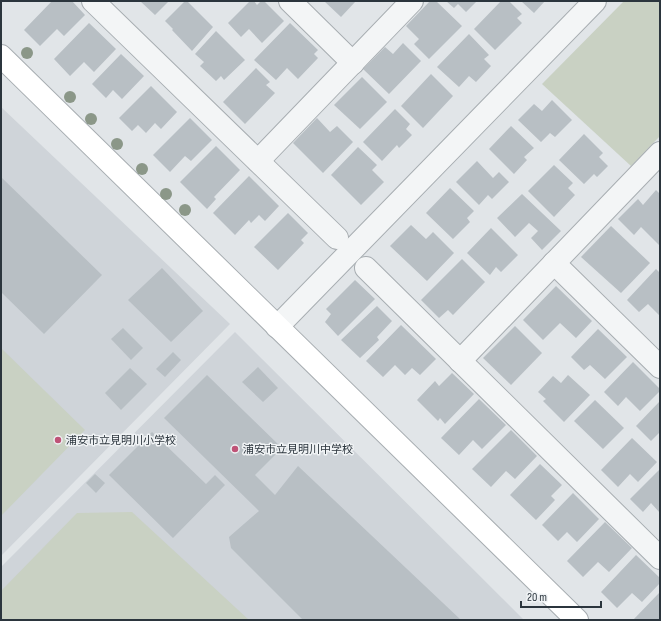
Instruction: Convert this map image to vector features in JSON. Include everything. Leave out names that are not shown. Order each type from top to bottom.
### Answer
[{"type":"street","points":[[93,1],[337,238]]},
{"type":"street","points":[[290,1],[353,63]]},
{"type":"street","points":[[258,161],[412,1]]},
{"type":"street","points":[[277,327],[595,1]]},
{"type":"street","points":[[1,56],[577,620]]},
{"type":"street","points":[[460,361],[554,264],[656,164]]},
{"type":"street","points":[[554,264],[660,367]]},
{"type":"street","points":[[366,268],[660,558]]},
{"type":"shaded area","points":[[624,1],[660,1],[660,136],[631,166],[542,84]]},
{"type":"shaded area","name":"浦安市立見明川小学校","points":[[1,107],[230,324],[1,556]]},
{"type":"shaded area","name":"浦安市立見明川中学校","points":[[235,332],[524,620],[1,620],[1,567]]},
{"type":"shaded area","points":[[1,348],[85,430],[1,516]]},
{"type":"shaded area","points":[[132,512],[249,620],[1,620],[1,591],[77,513]]},
{"type":"building","points":[[52,1],[72,1],[85,15],[64,36],[57,29],[40,46],[24,30]]},
{"type":"building","points":[[140,1],[169,1],[155,15]]},
{"type":"building","points":[[185,1],[187,1],[213,27],[192,51],[165,21]]},
{"type":"building","points":[[250,1],[254,1],[257,5],[261,1],[264,1],[284,21],[262,43],[249,29],[241,37],[228,23]]},
{"type":"building","points":[[324,1],[356,1],[341,17]]},
{"type":"building","points":[[430,1],[436,1],[462,26],[429,59],[414,44],[419,39],[406,26]]},
{"type":"building","points":[[446,1],[477,1],[466,12],[458,4],[454,8]]},
{"type":"building","points":[[501,1],[509,1],[522,14],[517,18],[522,23],[495,50],[474,29]]},
{"type":"building","points":[[521,1],[545,1],[534,13]]},
{"type":"building","points":[[89,23],[116,49],[94,72],[84,62],[70,76],[54,59]]},
{"type":"building","points":[[290,23],[318,50],[314,54],[318,58],[298,79],[287,68],[276,80],[254,60]]},
{"type":"building","points":[[216,31],[245,60],[224,80],[221,76],[216,81],[200,66],[204,62],[195,54]]},
{"type":"building","points":[[469,34],[489,55],[484,59],[491,66],[476,82],[469,76],[459,87],[437,67]]},
{"type":"building","points":[[403,43],[421,61],[389,94],[363,69],[385,47],[393,54]]},
{"type":"building","points":[[121,54],[144,76],[122,99],[113,90],[106,98],[92,84]]},
{"type":"building","points":[[256,68],[270,82],[266,85],[275,93],[245,124],[223,102]]},
{"type":"building","points":[[431,74],[453,96],[423,128],[401,106]]},
{"type":"building","points":[[362,77],[387,102],[360,129],[334,105]]},
{"type":"building","points":[[151,86],[177,112],[161,129],[155,123],[146,133],[138,125],[132,131],[119,118]]},
{"type":"building","points":[[552,100],[572,120],[555,137],[550,133],[541,142],[518,120],[534,104],[542,111]]},
{"type":"building","points":[[395,109],[410,124],[406,129],[412,135],[399,148],[397,145],[382,161],[363,142]]},
{"type":"building","points":[[190,118],[212,140],[191,161],[185,156],[170,172],[153,155]]},
{"type":"building","points":[[317,118],[330,132],[337,126],[353,142],[323,173],[293,143]]},
{"type":"building","points":[[511,126],[534,148],[524,157],[527,160],[514,174],[489,149]]},
{"type":"building","points":[[584,134],[603,153],[599,157],[608,166],[597,177],[594,174],[584,184],[559,160]]},
{"type":"building","points":[[216,146],[240,170],[214,197],[216,199],[207,209],[180,182]]},
{"type":"building","points":[[358,147],[377,165],[372,170],[384,182],[361,205],[331,175]]},
{"type":"building","points":[[477,161],[493,178],[499,172],[509,182],[492,199],[488,195],[479,205],[456,182]]},
{"type":"building","points":[[554,165],[573,183],[568,188],[575,195],[554,217],[528,191]]},
{"type":"building","points":[[249,176],[279,206],[265,221],[259,215],[251,223],[249,220],[235,235],[213,213]]},
{"type":"building","points":[[1,177],[102,275],[44,334],[1,292]]},
{"type":"building","points":[[450,188],[474,211],[467,218],[470,222],[453,239],[426,213]]},
{"type":"building","points":[[656,190],[660,194],[660,246],[641,227],[634,235],[618,219],[638,199],[643,205]]},
{"type":"building","points":[[522,194],[561,231],[542,250],[531,238],[538,231],[529,223],[515,237],[497,218]]},
{"type":"building","points":[[288,213],[308,233],[301,240],[304,243],[278,270],[254,247]]},
{"type":"building","points":[[411,225],[426,239],[433,232],[454,253],[427,281],[390,246]]},
{"type":"building","points":[[611,226],[650,263],[621,293],[581,257]]},
{"type":"building","points":[[491,228],[518,255],[501,272],[496,267],[490,275],[467,253]]},
{"type":"building","points":[[462,259],[485,282],[453,315],[448,310],[439,318],[421,300]]},
{"type":"building","points":[[162,268],[203,311],[171,342],[128,300]]},
{"type":"building","points":[[656,269],[660,273],[660,316],[648,304],[639,312],[627,300]]},
{"type":"building","points":[[355,280],[375,299],[338,336],[325,322],[331,314],[326,309]]},
{"type":"building","points":[[556,286],[592,321],[576,338],[560,323],[543,340],[523,320]]},
{"type":"building","points":[[377,306],[392,321],[377,337],[379,340],[360,358],[341,340]]},
{"type":"building","points":[[401,325],[436,359],[420,375],[412,368],[405,375],[395,365],[383,377],[366,361]]},
{"type":"building","points":[[515,326],[542,353],[511,385],[483,358]]},
{"type":"building","points":[[123,328],[143,348],[131,360],[111,339]]},
{"type":"building","points":[[598,329],[627,357],[605,379],[590,365],[584,370],[571,357]]},
{"type":"building","points":[[173,352],[181,360],[165,377],[156,369]]},
{"type":"building","points":[[633,362],[660,389],[660,391],[640,411],[626,397],[618,406],[604,392]]},
{"type":"building","points":[[258,367],[278,388],[263,402],[242,382]]},
{"type":"building","points":[[130,368],[147,384],[121,410],[105,393]]},
{"type":"building","points":[[452,373],[474,394],[445,424],[440,418],[438,421],[417,400],[435,381],[439,386]]},
{"type":"building","points":[[207,375],[282,448],[255,475],[275,495],[298,466],[461,620],[303,620],[231,548],[229,537],[259,511],[164,418]]},
{"type":"building","points":[[568,375],[590,395],[564,422],[543,401],[546,399],[538,392],[553,376],[561,383]]},
{"type":"building","points":[[479,399],[506,425],[482,449],[473,440],[459,455],[441,438]]},
{"type":"building","points":[[595,400],[624,428],[603,449],[574,421]]},
{"type":"building","points":[[660,401],[660,432],[651,441],[636,426]]},
{"type":"building","points":[[511,430],[537,456],[515,479],[506,471],[491,487],[472,469]]},
{"type":"building","points":[[152,432],[206,484],[215,475],[225,485],[173,538],[109,475]]},
{"type":"building","points":[[632,438],[657,462],[638,482],[630,474],[618,487],[601,470]]},
{"type":"building","points":[[540,464],[562,485],[551,496],[555,500],[536,520],[510,495]]},
{"type":"building","points":[[660,469],[660,513],[651,503],[643,512],[630,499]]},
{"type":"building","points":[[95,474],[105,483],[96,493],[86,483]]},
{"type":"building","points":[[573,493],[599,519],[577,542],[567,532],[558,541],[542,525]]},
{"type":"building","points":[[605,522],[632,548],[609,572],[598,562],[583,577],[567,561]]},
{"type":"building","points":[[636,555],[660,578],[660,583],[642,602],[632,593],[617,608],[601,592]]},
{"type":"building","points":[[660,592],[660,620],[633,620]]},
{"type":"place","name":"浦安市立見明川小学校","points":[[58,440]]},
{"type":"place","name":"浦安市立見明川中学校","points":[[235,449]]}]
